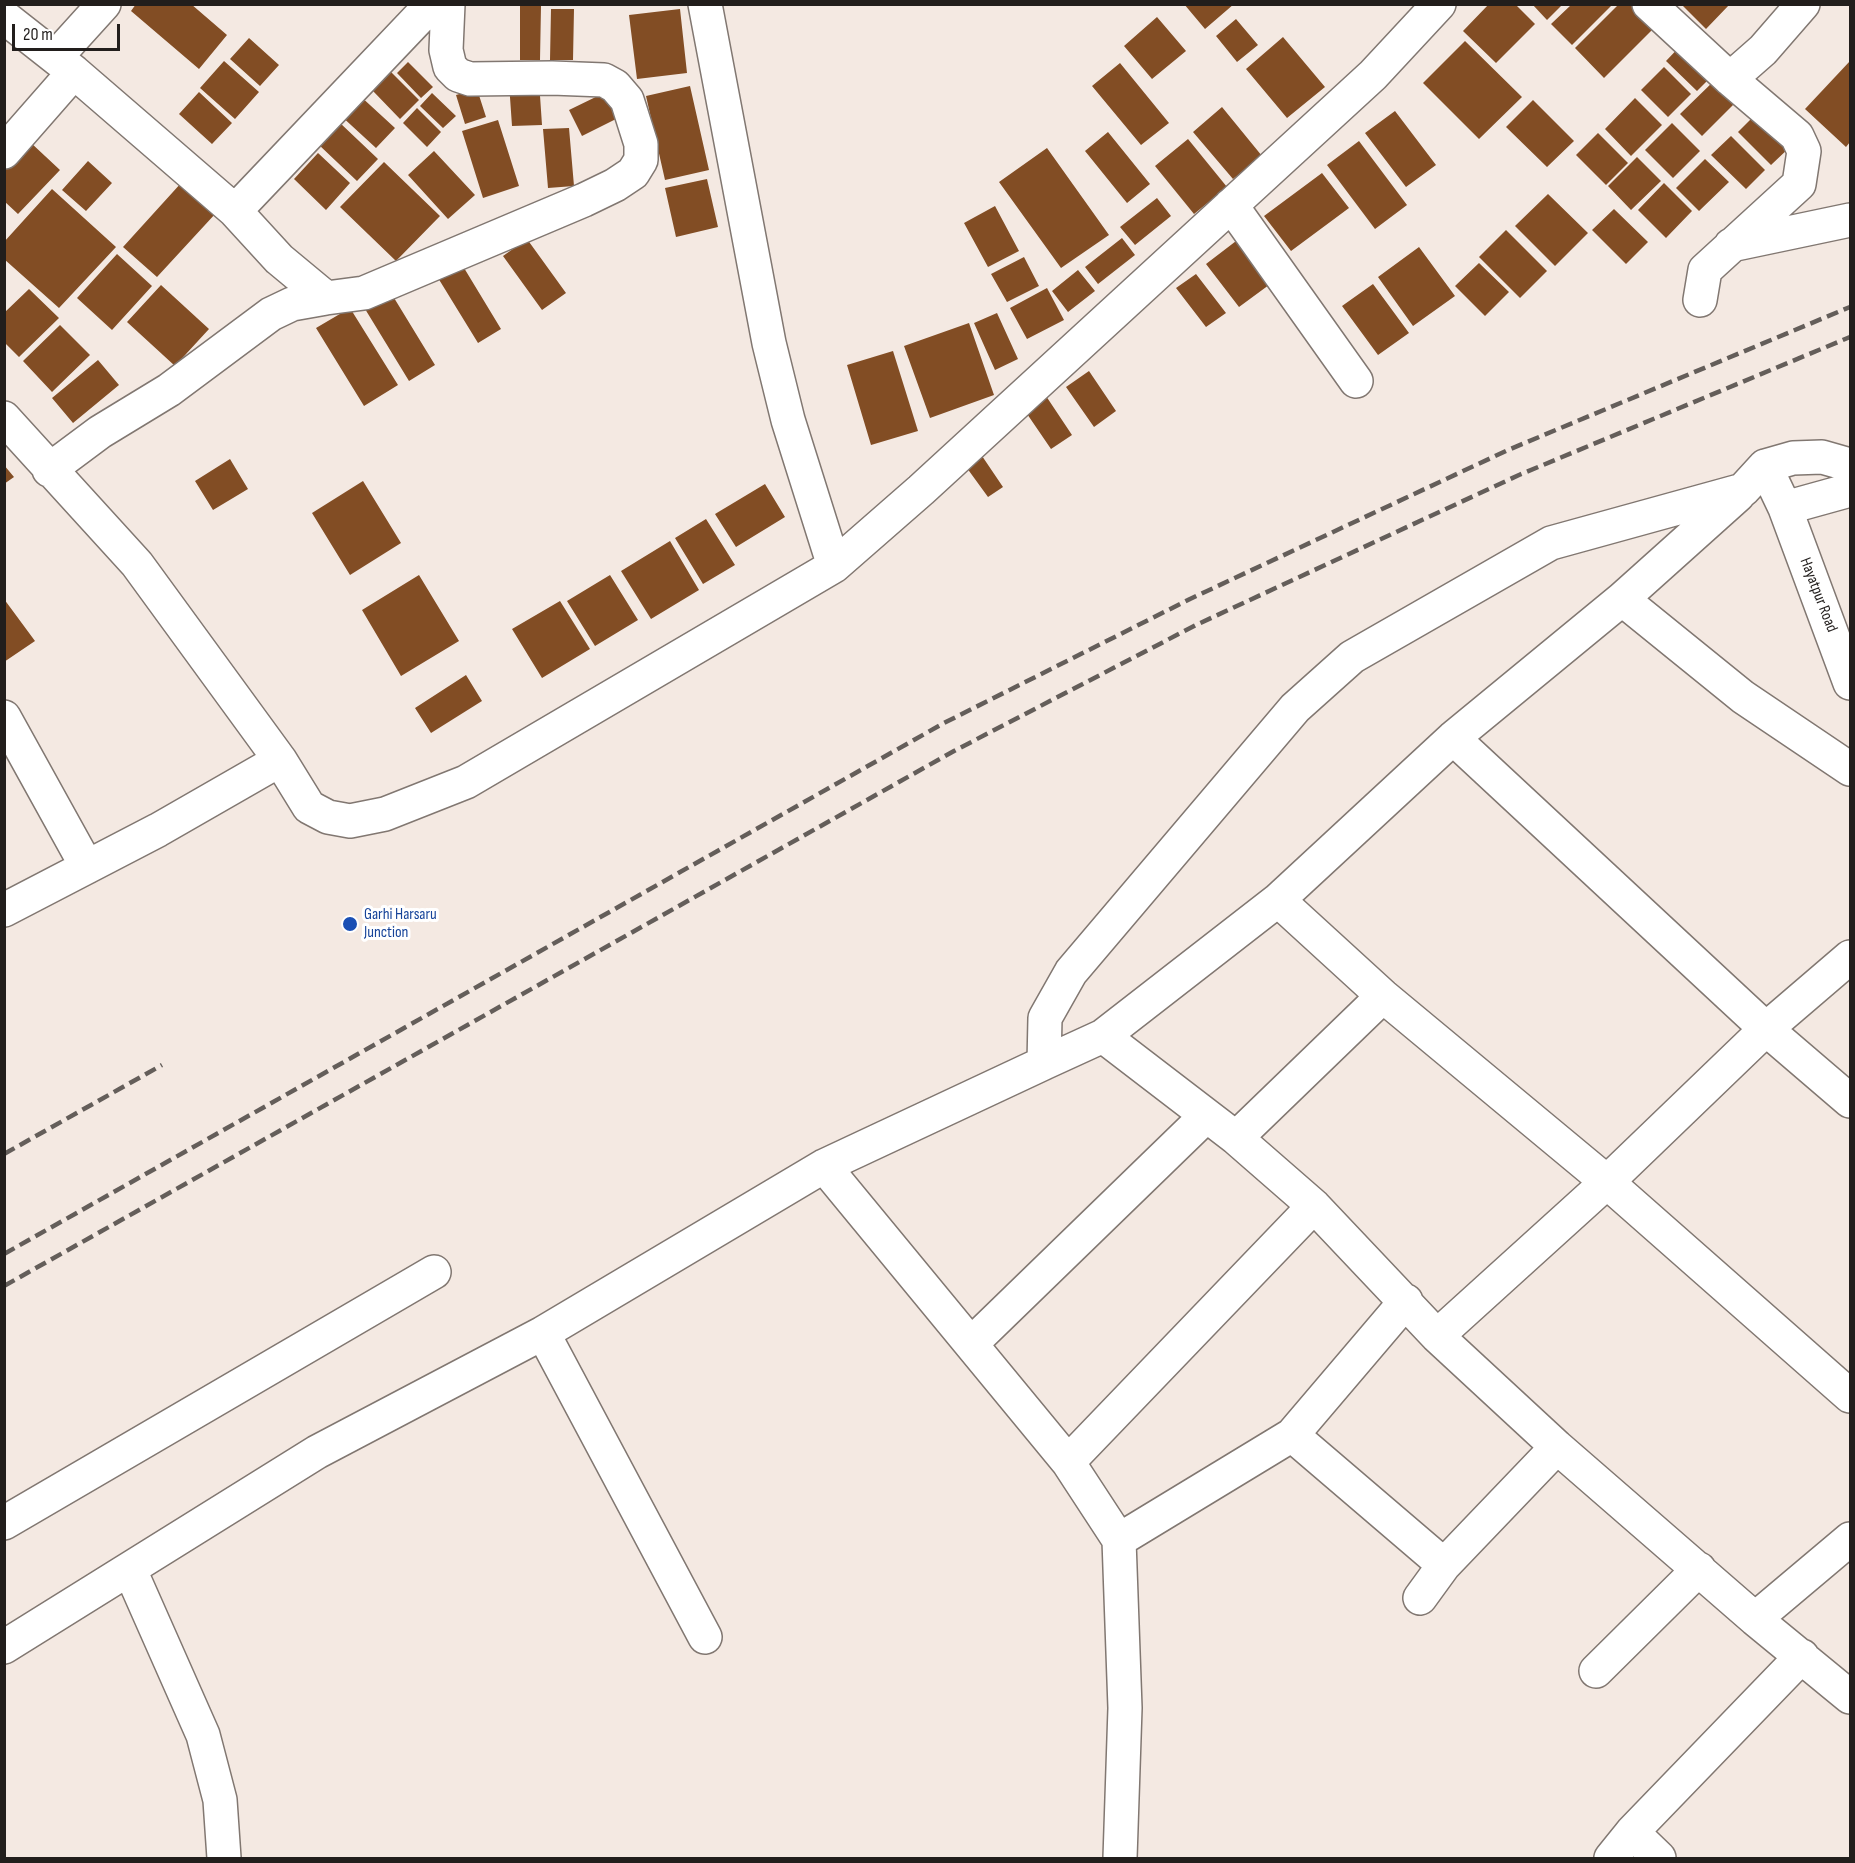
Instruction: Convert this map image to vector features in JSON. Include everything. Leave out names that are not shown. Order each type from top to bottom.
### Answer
[{"type":"street","points":[[4,152],[65,65],[104,4]]},
{"type":"street","points":[[235,211],[432,4]]},
{"type":"street","points":[[49,470],[100,432],[169,390],[271,314],[292,304],[364,293],[584,200],[615,185],[633,173],[641,160],[641,144],[627,100],[615,86],[604,80],[470,79],[458,75],[450,67],[446,50],[448,4]]},
{"type":"street","points":[[705,4],[769,344],[788,420],[834,566]]},
{"type":"street","points":[[4,418],[137,564],[280,760],[309,807],[328,817],[350,821],[405,808],[466,782],[834,566],[921,490],[1373,75],[1439,4]]},
{"type":"street","points":[[1649,4],[1730,79],[1797,136],[1804,151],[1798,184],[1706,270],[1700,300]]},
{"type":"street","points":[[1730,79],[1763,50],[1803,4]]},
{"type":"street","points":[[4,16],[65,65],[235,211],[279,259],[326,298]]},
{"type":"street","points":[[1231,205],[1356,381]]},
{"type":"street","points":[[1731,245],[1851,220]]},
{"type":"street","points":[[4,1647],[317,1452],[543,1334],[824,1166],[1103,1036],[1278,900],[1453,738],[1622,599],[1743,490],[1765,466],[1793,458],[1822,457],[1851,465]]},
{"type":"street","name":"Hayatpur Road","points":[[1765,466],[1785,508],[1851,682]]},
{"type":"street","points":[[1044,1063],[1045,1018],[1071,972],[1295,708],[1352,657],[1551,543],[1743,490]]},
{"type":"street","points":[[1785,508],[1851,490]]},
{"type":"street","points":[[1622,599],[1743,697],[1851,769]]},
{"type":"street","points":[[4,717],[87,867]]},
{"type":"street","points":[[1453,738],[1766,1029],[1851,1101]]},
{"type":"street","points":[[4,910],[158,830],[280,760]]},
{"type":"street","points":[[1278,900],[1383,996],[1607,1182],[1851,1396]]},
{"type":"street","points":[[1437,1336],[1607,1182],[1766,1029],[1851,957]]},
{"type":"street","points":[[1236,1138],[1383,996]]},
{"type":"street","points":[[1103,1036],[1236,1138],[1314,1206],[1437,1336],[1557,1447],[1755,1620],[1851,1697]]},
{"type":"street","points":[[971,1344],[1206,1116]]},
{"type":"street","points":[[824,1166],[1068,1462],[1119,1540],[1125,1708],[1120,1858]]},
{"type":"street","points":[[1068,1462],[1314,1206]]},
{"type":"street","points":[[4,1522],[434,1272]]},
{"type":"street","points":[[1119,1540],[1292,1435],[1406,1301]]},
{"type":"street","points":[[543,1334],[705,1637]]},
{"type":"street","points":[[1292,1435],[1444,1565]]},
{"type":"street","points":[[1420,1598],[1444,1565],[1557,1447]]},
{"type":"street","points":[[1755,1620],[1851,1539]]},
{"type":"street","points":[[1596,1671],[1699,1569]]},
{"type":"street","points":[[130,1570],[203,1736],[220,1800],[224,1858]]},
{"type":"street","points":[[1611,1858],[1632,1832],[1802,1656]]},
{"type":"street","points":[[1632,1832],[1659,1858]]},
{"type":"building","points":[[136,4],[191,4],[227,35],[199,69],[131,11]]},
{"type":"building","points":[[1184,4],[1234,4],[1205,29]]},
{"type":"building","points":[[1489,4],[1515,4],[1535,24],[1496,63],[1463,31]]},
{"type":"building","points":[[1532,4],[1563,4],[1547,20]]},
{"type":"building","points":[[1619,4],[1632,4],[1655,27],[1604,78],[1575,48]]},
{"type":"building","points":[[1681,4],[1730,4],[1706,29]]},
{"type":"building","points":[[1571,5],[1612,5],[1572,45],[1551,24]]},
{"type":"building","points":[[520,6],[541,6],[540,60],[520,60]]},
{"type":"building","points":[[551,9],[574,9],[573,60],[550,60]]},
{"type":"building","points":[[680,9],[687,73],[637,79],[629,15]]},
{"type":"building","points":[[1157,17],[1186,51],[1152,79],[1124,46]]},
{"type":"building","points":[[1236,19],[1258,45],[1237,62],[1216,36]]},
{"type":"building","points":[[1283,37],[1325,87],[1287,118],[1246,69]]},
{"type":"building","points":[[249,38],[279,65],[260,86],[230,59]]},
{"type":"building","points":[[1686,40],[1717,71],[1697,91],[1666,61]]},
{"type":"building","points":[[1465,41],[1522,97],[1479,139],[1423,83]]},
{"type":"building","points":[[224,61],[259,92],[235,119],[200,88]]},
{"type":"building","points":[[1850,61],[1850,142],[1846,147],[1805,109]]},
{"type":"building","points":[[408,62],[433,87],[421,98],[397,73]]},
{"type":"building","points":[[1120,63],[1169,123],[1141,145],[1092,86]]},
{"type":"building","points":[[1664,67],[1691,94],[1668,117],[1641,90]]},
{"type":"building","points":[[391,72],[419,100],[400,119],[373,91]]},
{"type":"building","points":[[1717,78],[1738,100],[1702,136],[1680,114]]},
{"type":"building","points":[[539,81],[542,125],[512,126],[509,83]]},
{"type":"building","points":[[690,86],[709,170],[665,180],[646,96]]},
{"type":"building","points":[[477,89],[486,117],[465,124],[456,95]]},
{"type":"building","points":[[199,92],[232,123],[212,144],[179,114]]},
{"type":"building","points":[[606,92],[620,117],[582,136],[569,110]]},
{"type":"building","points":[[432,93],[456,116],[443,128],[420,106]]},
{"type":"building","points":[[358,94],[395,128],[376,148],[339,114]]},
{"type":"building","points":[[1635,98],[1662,125],[1631,156],[1605,129]]},
{"type":"building","points":[[1533,100],[1574,141],[1547,167],[1506,127]]},
{"type":"building","points":[[1222,107],[1262,156],[1233,179],[1193,132]]},
{"type":"building","points":[[417,108],[441,132],[427,147],[403,123]]},
{"type":"building","points":[[1395,111],[1436,165],[1406,187],[1365,133]]},
{"type":"building","points":[[1757,113],[1790,147],[1771,165],[1738,132]]},
{"type":"building","points":[[498,120],[519,186],[483,198],[462,131]]},
{"type":"building","points":[[339,122],[378,159],[357,181],[318,144]]},
{"type":"building","points":[[1672,123],[1700,151],[1673,178],[1645,150]]},
{"type":"building","points":[[569,128],[574,186],[548,188],[543,129]]},
{"type":"building","points":[[1108,132],[1150,184],[1127,203],[1085,151]]},
{"type":"building","points":[[1598,133],[1628,163],[1606,185],[1576,155]]},
{"type":"building","points":[[1731,136],[1765,170],[1746,189],[1711,155]]},
{"type":"building","points":[[1188,139],[1227,187],[1194,214],[1155,166]]},
{"type":"building","points":[[1359,141],[1407,205],[1375,229],[1327,165]]},
{"type":"building","points":[[30,142],[60,170],[18,214],[4,201],[4,169]]},
{"type":"building","points":[[1047,148],[1109,235],[1061,268],[999,182]]},
{"type":"building","points":[[434,151],[475,195],[448,219],[408,175]]},
{"type":"building","points":[[318,153],[350,183],[326,210],[294,179]]},
{"type":"building","points":[[1637,157],[1661,181],[1631,210],[1608,186]]},
{"type":"building","points":[[1705,159],[1729,182],[1699,211],[1676,188]]},
{"type":"building","points":[[88,161],[112,183],[86,211],[62,190]]},
{"type":"building","points":[[384,162],[440,216],[396,261],[340,207]]},
{"type":"building","points":[[1322,173],[1349,208],[1291,251],[1264,216]]},
{"type":"building","points":[[707,179],[718,227],[676,237],[665,188]]},
{"type":"building","points":[[182,182],[216,213],[157,277],[123,247]]},
{"type":"building","points":[[1664,183],[1692,211],[1666,238],[1638,210]]},
{"type":"building","points":[[52,189],[116,247],[59,308],[4,259],[4,242]]},
{"type":"building","points":[[1548,194],[1588,233],[1555,266],[1515,226]]},
{"type":"building","points":[[1157,198],[1171,216],[1135,245],[1120,227]]},
{"type":"building","points":[[995,206],[1019,251],[988,267],[964,223]]},
{"type":"building","points":[[1614,209],[1648,242],[1626,264],[1592,230]]},
{"type":"building","points":[[1506,230],[1547,271],[1520,298],[1479,257]]},
{"type":"building","points":[[1122,238],[1135,255],[1098,284],[1085,267]]},
{"type":"building","points":[[1240,238],[1273,282],[1239,307],[1206,264]]},
{"type":"building","points":[[527,239],[566,293],[542,310],[503,256]]},
{"type":"building","points":[[1419,247],[1455,296],[1413,326],[1378,277]]},
{"type":"building","points":[[117,254],[152,286],[112,330],[77,298]]},
{"type":"building","points":[[1024,257],[1039,286],[1007,302],[991,274]]},
{"type":"building","points":[[458,258],[501,329],[478,343],[435,273]]},
{"type":"building","points":[[1479,263],[1509,292],[1485,316],[1455,286]]},
{"type":"building","points":[[1078,270],[1095,291],[1068,312],[1052,291]]},
{"type":"building","points":[[1196,274],[1226,313],[1206,327],[1176,288]]},
{"type":"building","points":[[1373,284],[1409,333],[1378,355],[1342,306]]},
{"type":"building","points":[[161,285],[209,329],[175,366],[127,322]]},
{"type":"building","points":[[388,288],[435,365],[409,381],[362,304]]},
{"type":"building","points":[[1047,288],[1064,320],[1027,339],[1010,308]]},
{"type":"building","points":[[29,289],[59,318],[19,357],[4,342],[4,313]]},
{"type":"building","points":[[350,308],[398,385],[364,406],[316,328]]},
{"type":"building","points":[[997,313],[1018,359],[995,370],[974,323]]},
{"type":"building","points":[[969,323],[994,395],[930,418],[904,346]]},
{"type":"building","points":[[60,325],[90,355],[52,392],[23,361]]},
{"type":"building","points":[[893,351],[918,431],[871,445],[847,365]]},
{"type":"building","points":[[98,360],[119,385],[73,423],[52,398]]},
{"type":"building","points":[[1089,371],[1116,411],[1094,427],[1066,387]]},
{"type":"building","points":[[1044,393],[1072,435],[1051,449],[1023,408]]},
{"type":"building","points":[[980,453],[1003,487],[988,497],[964,464]]},
{"type":"building","points":[[230,459],[248,489],[213,510],[195,481]]},
{"type":"building","points":[[4,465],[14,477],[4,484]]},
{"type":"building","points":[[363,481],[401,543],[350,575],[312,513]]},
{"type":"building","points":[[765,484],[785,517],[736,547],[715,514]]},
{"type":"building","points":[[706,519],[735,565],[703,584],[675,538]]},
{"type":"building","points":[[670,541],[699,590],[651,619],[621,571]]},
{"type":"building","points":[[419,575],[459,641],[401,676],[362,610]]},
{"type":"building","points":[[610,575],[638,620],[595,646],[567,601]]},
{"type":"building","points":[[4,599],[35,641],[4,662]]},
{"type":"building","points":[[560,601],[590,649],[542,678],[512,629]]},
{"type":"building","points":[[466,675],[482,701],[431,733],[415,708]]},
{"type":"railway","points":[[4,1254],[944,723],[1190,599],[1508,450],[1850,307]]},
{"type":"railway","points":[[4,1286],[954,751],[1196,625],[1519,475],[1850,337]]},
{"type":"railway","points":[[4,1154],[162,1065]]},
{"type":"place","name":"Garhi Harsaru Junction","points":[[350,924]]}]
